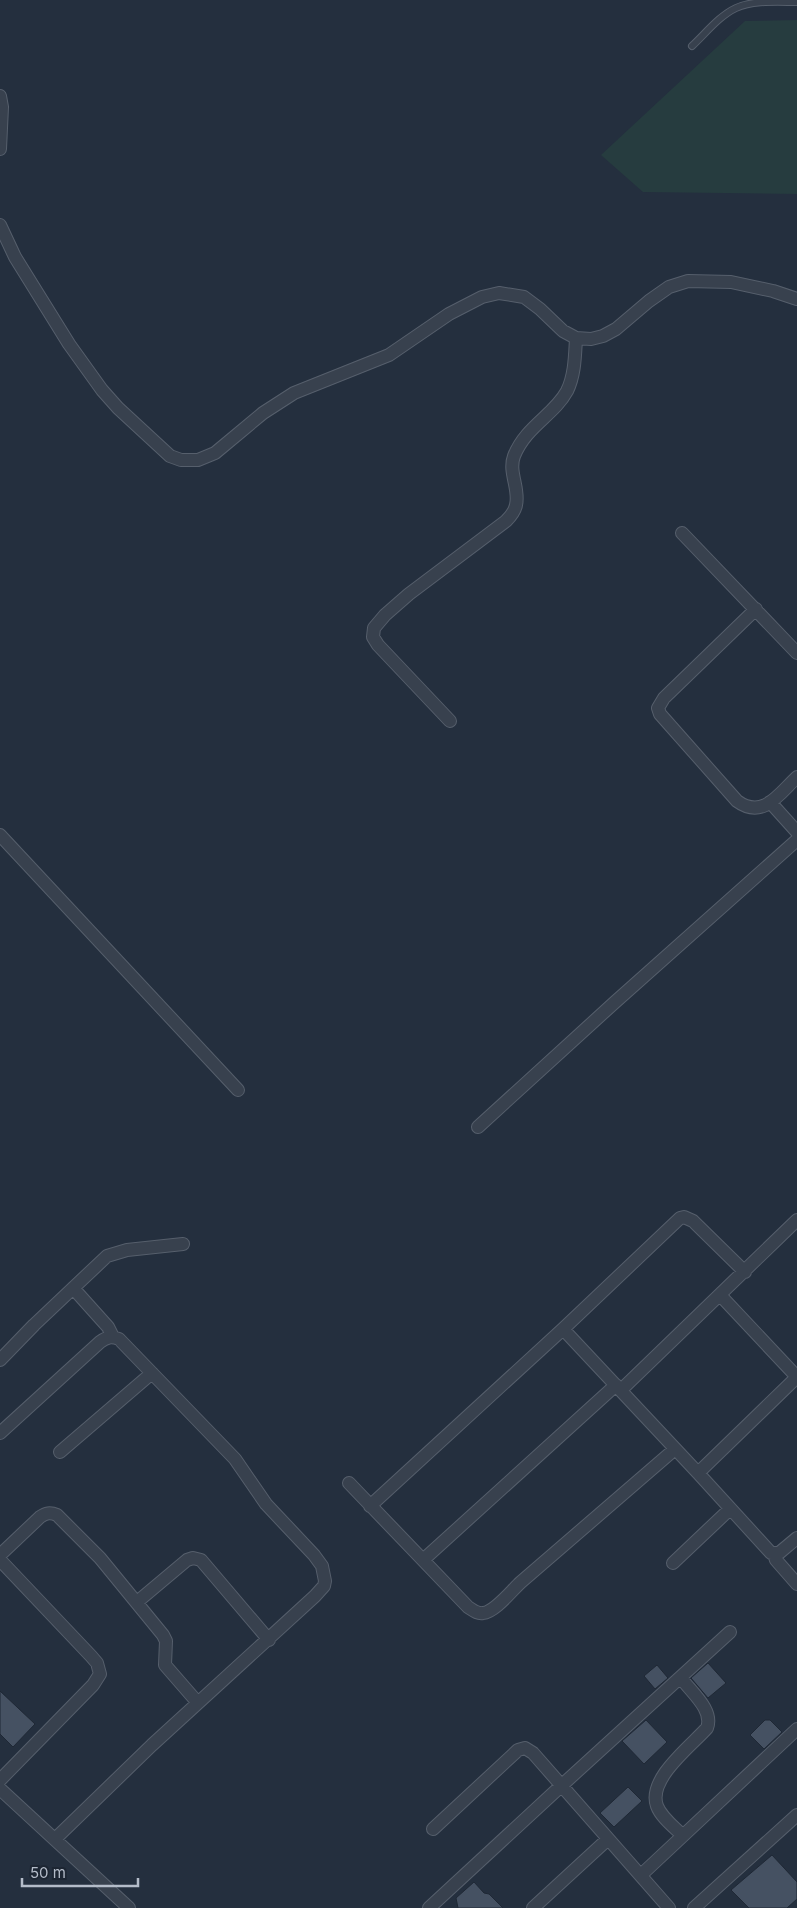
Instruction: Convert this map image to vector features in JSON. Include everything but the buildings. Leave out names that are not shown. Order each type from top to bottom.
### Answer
[{"type":"street","points":[[0,96],[2,107],[0,149]]},
{"type":"street","points":[[0,225],[15,257],[69,344],[102,390],[150,440],[170,456],[181,460],[198,460],[215,453],[280,401],[294,393],[389,355],[450,314],[482,297],[498,293],[524,297],[540,308],[563,331],[576,338],[591,340],[603,336],[616,328],[669,287],[688,281],[731,282],[773,291],[797,299]]},
{"type":"street","points":[[450,721],[378,646],[373,637],[374,628],[385,615],[409,594],[506,522],[516,505],[516,484],[512,469],[513,458],[531,429],[558,403],[567,390],[573,368],[576,338]]},
{"type":"street","points":[[682,532],[797,654]]},
{"type":"street","points":[[756,609],[664,698],[658,708],[664,720],[737,801],[748,808],[763,808],[797,777]]},
{"type":"street","points":[[770,802],[797,832]]},
{"type":"street","points":[[0,835],[238,1090]]},
{"type":"street","points":[[478,1127],[797,840]]},
{"type":"street","points":[[370,1506],[563,1329],[677,1221],[684,1217],[693,1221],[745,1272]]},
{"type":"street","points":[[423,1560],[618,1388],[745,1272],[797,1220]]},
{"type":"street","points":[[0,1360],[106,1256],[127,1250],[183,1244]]},
{"type":"street","points":[[73,1288],[108,1327],[114,1337]]},
{"type":"street","points":[[698,1473],[797,1377],[720,1295]]},
{"type":"street","points":[[563,1329],[774,1554],[776,1560],[797,1584]]},
{"type":"street","points":[[1,1429],[100,1342],[106,1338],[114,1337],[119,1339],[126,1344],[235,1460],[266,1504],[314,1555],[325,1574],[324,1586],[269,1640],[198,1703],[54,1839]]},
{"type":"street","points":[[60,1452],[152,1373]]},
{"type":"street","points":[[348,1483],[468,1607],[482,1614],[488,1612],[528,1575],[675,1449]]},
{"type":"street","points":[[672,1563],[730,1509]]},
{"type":"street","points":[[0,1555],[40,1517],[46,1513],[57,1515],[100,1558],[166,1640],[165,1666],[198,1703]]},
{"type":"street","points":[[774,1554],[782,1551],[797,1538]]},
{"type":"street","points":[[137,1602],[187,1560],[193,1558],[201,1560],[269,1640]]},
{"type":"street","points":[[0,1560],[91,1656],[97,1663],[100,1674],[98,1680],[0,1780]]},
{"type":"street","points":[[429,1908],[730,1632]]},
{"type":"street","points":[[681,1678],[706,1710],[710,1722],[707,1728],[661,1777],[656,1788],[655,1798],[657,1807],[682,1835]]},
{"type":"street","points":[[641,1875],[797,1729]]},
{"type":"street","points":[[434,1829],[521,1748],[525,1748],[533,1753],[668,1908]]},
{"type":"street","points":[[0,1789],[129,1908]]},
{"type":"street","points":[[694,1908],[797,1815]]},
{"type":"street","points":[[533,1908],[608,1840]]},
{"type":"lane","points":[[692,46],[721,18],[737,7],[762,2],[797,2]]},
{"type":"green space","points":[[797,20],[797,194],[643,192],[601,155],[745,21]]}]
